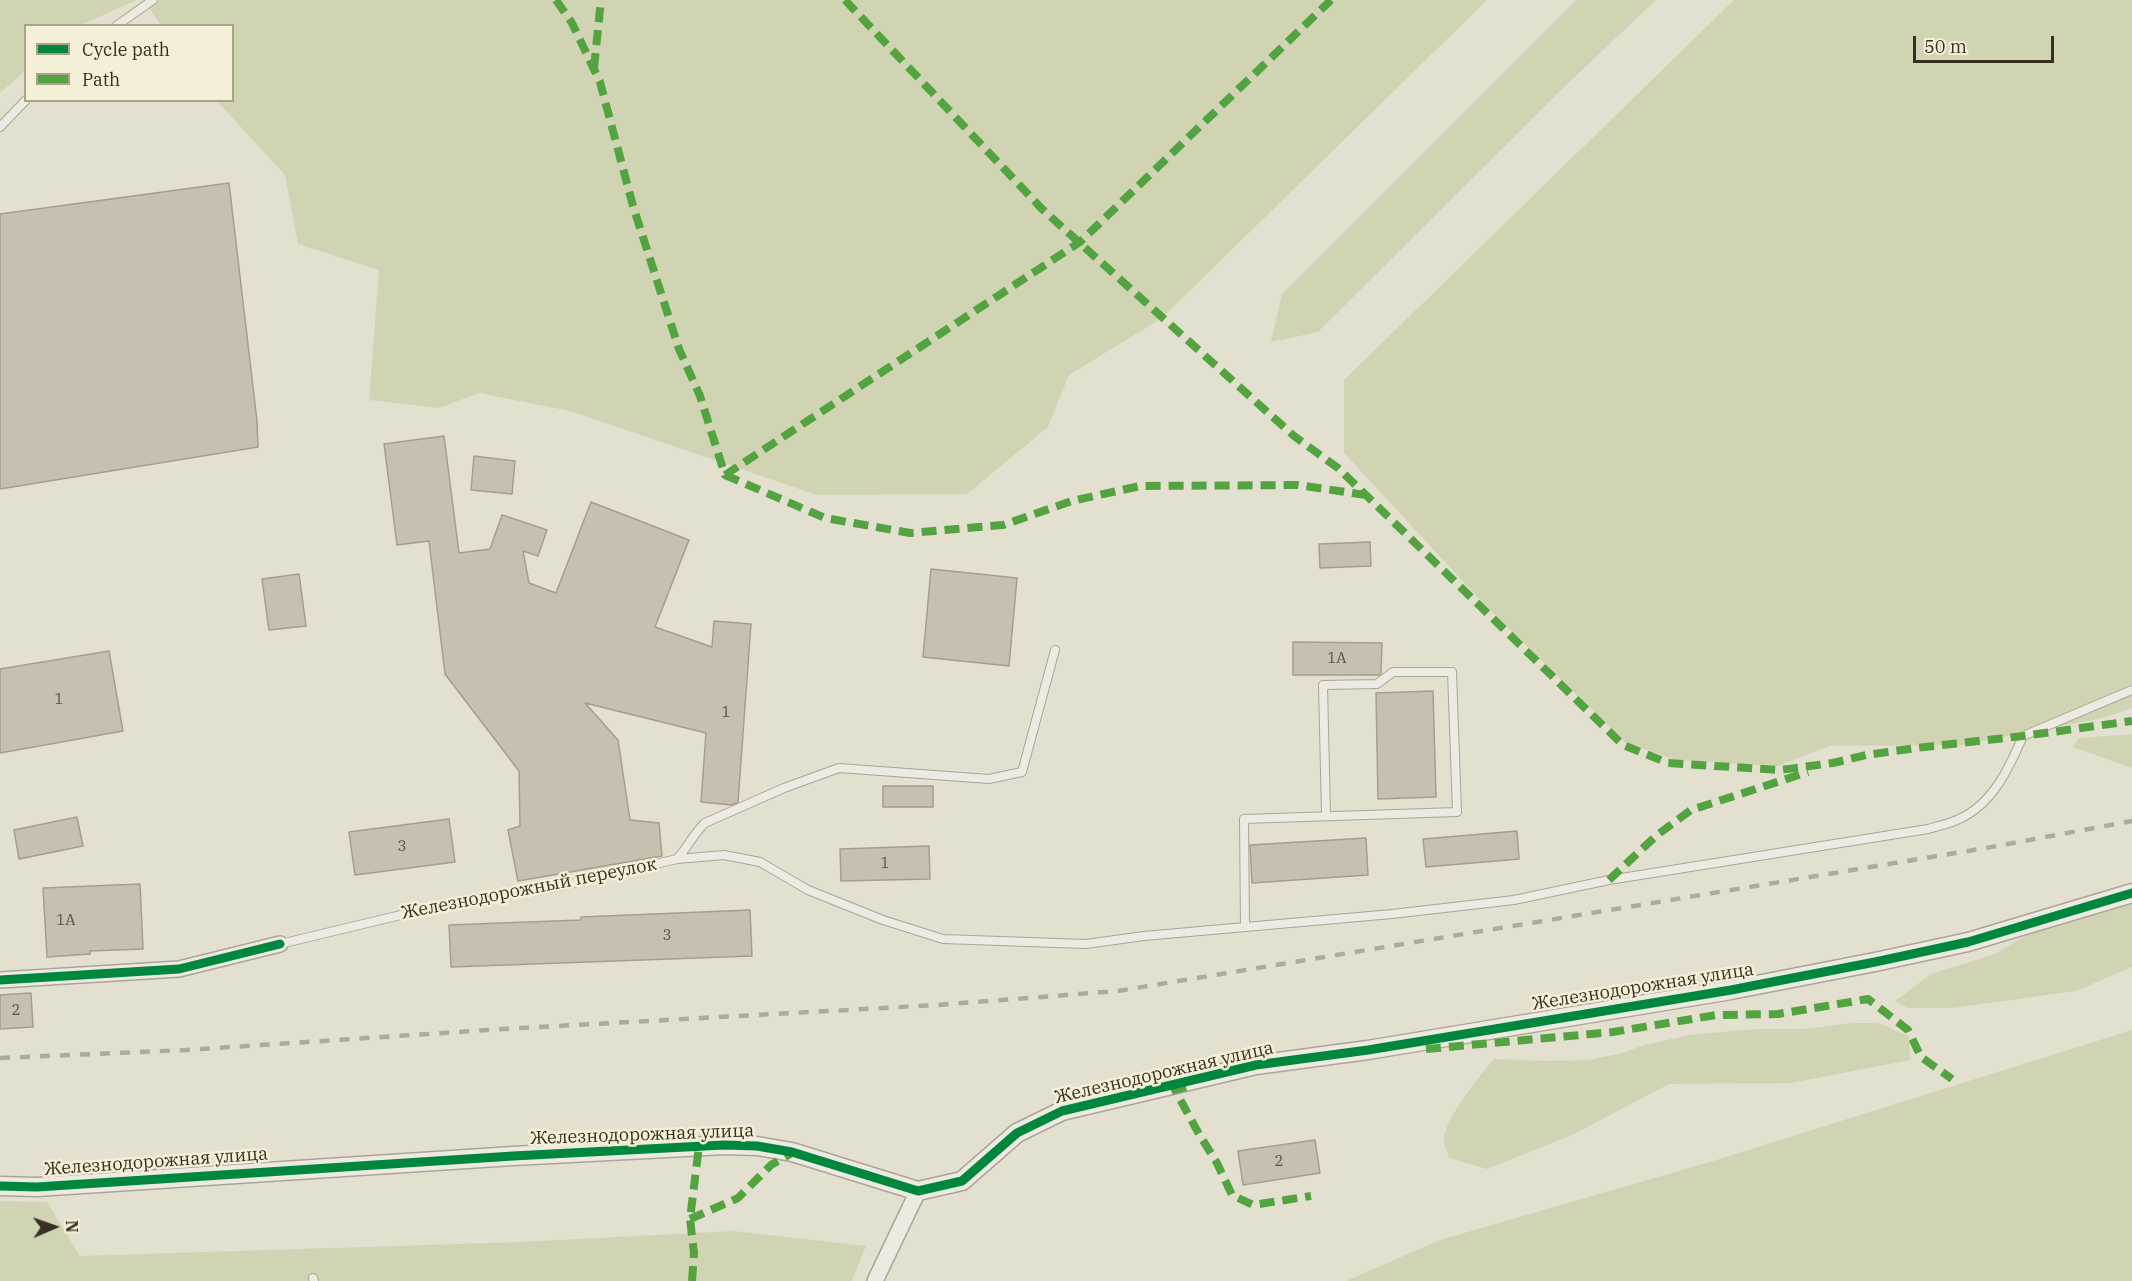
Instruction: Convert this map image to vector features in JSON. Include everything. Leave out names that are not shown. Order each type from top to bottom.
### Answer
[{"type":"street","name":"Железнодорожная улица","points":[[0,1186],[37,1187],[513,1156],[724,1145],[757,1146],[792,1152],[918,1191],[962,1181],[1017,1133],[1062,1111],[1256,1065],[1368,1050],[1731,990],[1875,962],[1968,942],[2132,893]]},
{"type":"street","points":[[0,980],[179,969],[280,944]]},
{"type":"street","points":[[875,1281],[918,1191]]},
{"type":"lane","points":[[119,24],[153,0]]},
{"type":"lane","points":[[0,127],[24,102]]},
{"type":"lane","name":"Железнодорожный переулок","points":[[280,944],[459,901],[561,886],[677,859],[688,846],[695,832],[705,823],[784,788],[839,768],[989,779],[1022,772],[1055,650]]},
{"type":"lane","points":[[1245,927],[1244,819],[1457,812],[1452,672],[1393,672],[1377,684],[1323,685],[1326,815]]},
{"type":"lane","points":[[677,859],[724,855],[760,862],[808,890],[883,920],[943,939],[1086,944],[1514,900],[1609,880],[1928,829],[1960,819],[1983,802],[2007,774],[2022,736],[2132,690]]},
{"type":"green space","points":[[0,0],[137,0],[83,24],[24,24],[24,72],[0,93]]},
{"type":"green space","points":[[144,0],[1487,0],[1162,318],[1069,375],[1048,427],[967,494],[817,495],[570,411],[479,393],[439,408],[369,400],[379,270],[298,244],[285,175],[218,102],[234,102],[234,24],[160,24]]},
{"type":"green space","points":[[1576,0],[1656,0],[1561,90],[1318,332],[1271,342],[1282,294]]},
{"type":"green space","points":[[1734,0],[2132,0],[2132,708],[2103,718],[1962,745],[1829,746],[1778,766],[1676,760],[1626,743],[1483,603],[1344,453],[1344,380]]},
{"type":"green space","points":[[2132,734],[2132,768],[2073,747],[2079,738]]},
{"type":"green space","points":[[2132,894],[2132,967],[2076,991],[1953,1008],[1908,1008],[1895,1001],[1931,974],[1995,954],[2053,919]]},
{"type":"green space","points":[[1851,1023],[1878,1023],[1909,1036],[1910,1060],[1791,1083],[1669,1084],[1572,1135],[1487,1169],[1449,1158],[1445,1147],[1445,1132],[1456,1110],[1494,1059],[1588,1060],[1690,1035],[1756,1029],[1805,1029]]},
{"type":"green space","points":[[2132,1030],[2132,1281],[1346,1281],[1440,1240],[1713,1161]]},
{"type":"green space","points":[[0,1201],[47,1202],[80,1256],[520,1242],[734,1231],[866,1246],[852,1281],[0,1281]]},
{"type":"building","points":[[229,183],[257,421],[258,447],[0,489],[0,214]]},
{"type":"building","points":[[444,436],[459,553],[490,549],[502,515],[547,530],[538,556],[523,551],[529,583],[556,593],[591,502],[689,540],[655,627],[712,647],[714,621],[751,624],[738,802],[732,805],[701,802],[706,733],[585,703],[618,740],[630,820],[659,823],[662,856],[518,881],[508,830],[520,826],[519,771],[445,674],[429,541],[397,545],[384,444]]},
{"type":"building","points":[[474,456],[515,461],[512,494],[471,490]]},
{"type":"building","points":[[1370,542],[1371,566],[1320,568],[1319,544]]},
{"type":"building","points":[[931,569],[1017,578],[1009,666],[923,657]]},
{"type":"building","points":[[299,574],[306,626],[269,630],[262,579]]},
{"type":"building","points":[[1293,642],[1382,643],[1381,673],[1379,675],[1293,675]]},
{"type":"building","points":[[109,651],[123,731],[0,753],[0,669]]},
{"type":"building","points":[[1433,691],[1436,797],[1378,799],[1376,693]]},
{"type":"building","points":[[883,786],[933,786],[933,807],[883,807]]},
{"type":"building","points":[[77,817],[83,846],[19,859],[14,830]]},
{"type":"building","points":[[449,819],[455,862],[355,875],[349,832]]},
{"type":"building","points":[[1517,831],[1519,859],[1426,867],[1423,839]]},
{"type":"building","points":[[1366,838],[1368,875],[1252,883],[1250,845]]},
{"type":"building","points":[[929,846],[930,879],[841,881],[840,849]]},
{"type":"building","points":[[140,884],[143,949],[90,951],[90,954],[47,957],[43,888]]},
{"type":"building","points":[[750,910],[752,956],[451,967],[449,925]]},
{"type":"building","points":[[31,993],[33,1027],[0,1029],[0,995]]},
{"type":"building","points":[[1315,1140],[1320,1173],[1243,1185],[1238,1151]]},
{"type":"railway","points":[[0,1058],[186,1050],[503,1029],[937,1005],[1118,991],[1986,848],[2132,821]]},
{"type":"marked path","points":[[556,0],[572,23],[600,82],[633,206],[679,349],[700,396],[725,475],[825,518],[910,533],[1003,525],[1072,501],[1140,486],[1298,485],[1366,495]]},
{"type":"marked path","points":[[594,68],[601,0]]},
{"type":"marked path","points":[[845,0],[1042,209],[1294,436],[1338,468],[1623,745],[1668,763],[1780,770],[1916,748],[2132,721]]},
{"type":"marked path","points":[[725,475],[1080,242],[1331,0]]},
{"type":"marked path","points":[[1609,880],[1657,835],[1691,810],[1808,772]]},
{"type":"marked path","points":[[1426,1049],[1613,1032],[1716,1015],[1778,1014],[1868,999],[1908,1030],[1921,1057],[1952,1079]]},
{"type":"marked path","points":[[1186,1087],[1175,1090],[1217,1163],[1232,1195],[1253,1205],[1311,1196]]},
{"type":"marked path","points":[[692,1281],[694,1253],[690,1219],[699,1146]]},
{"type":"marked path","points":[[690,1219],[738,1198],[771,1165],[792,1153]]},
{"type":"cycle path","points":[[0,1186],[37,1187],[513,1156],[724,1145],[757,1146],[792,1152],[918,1191],[962,1181],[1017,1133],[1062,1111],[1256,1065],[1368,1050],[1731,990],[1875,962],[1968,942],[2132,893]]},
{"type":"cycle path","points":[[0,980],[179,969],[280,944]]}]
